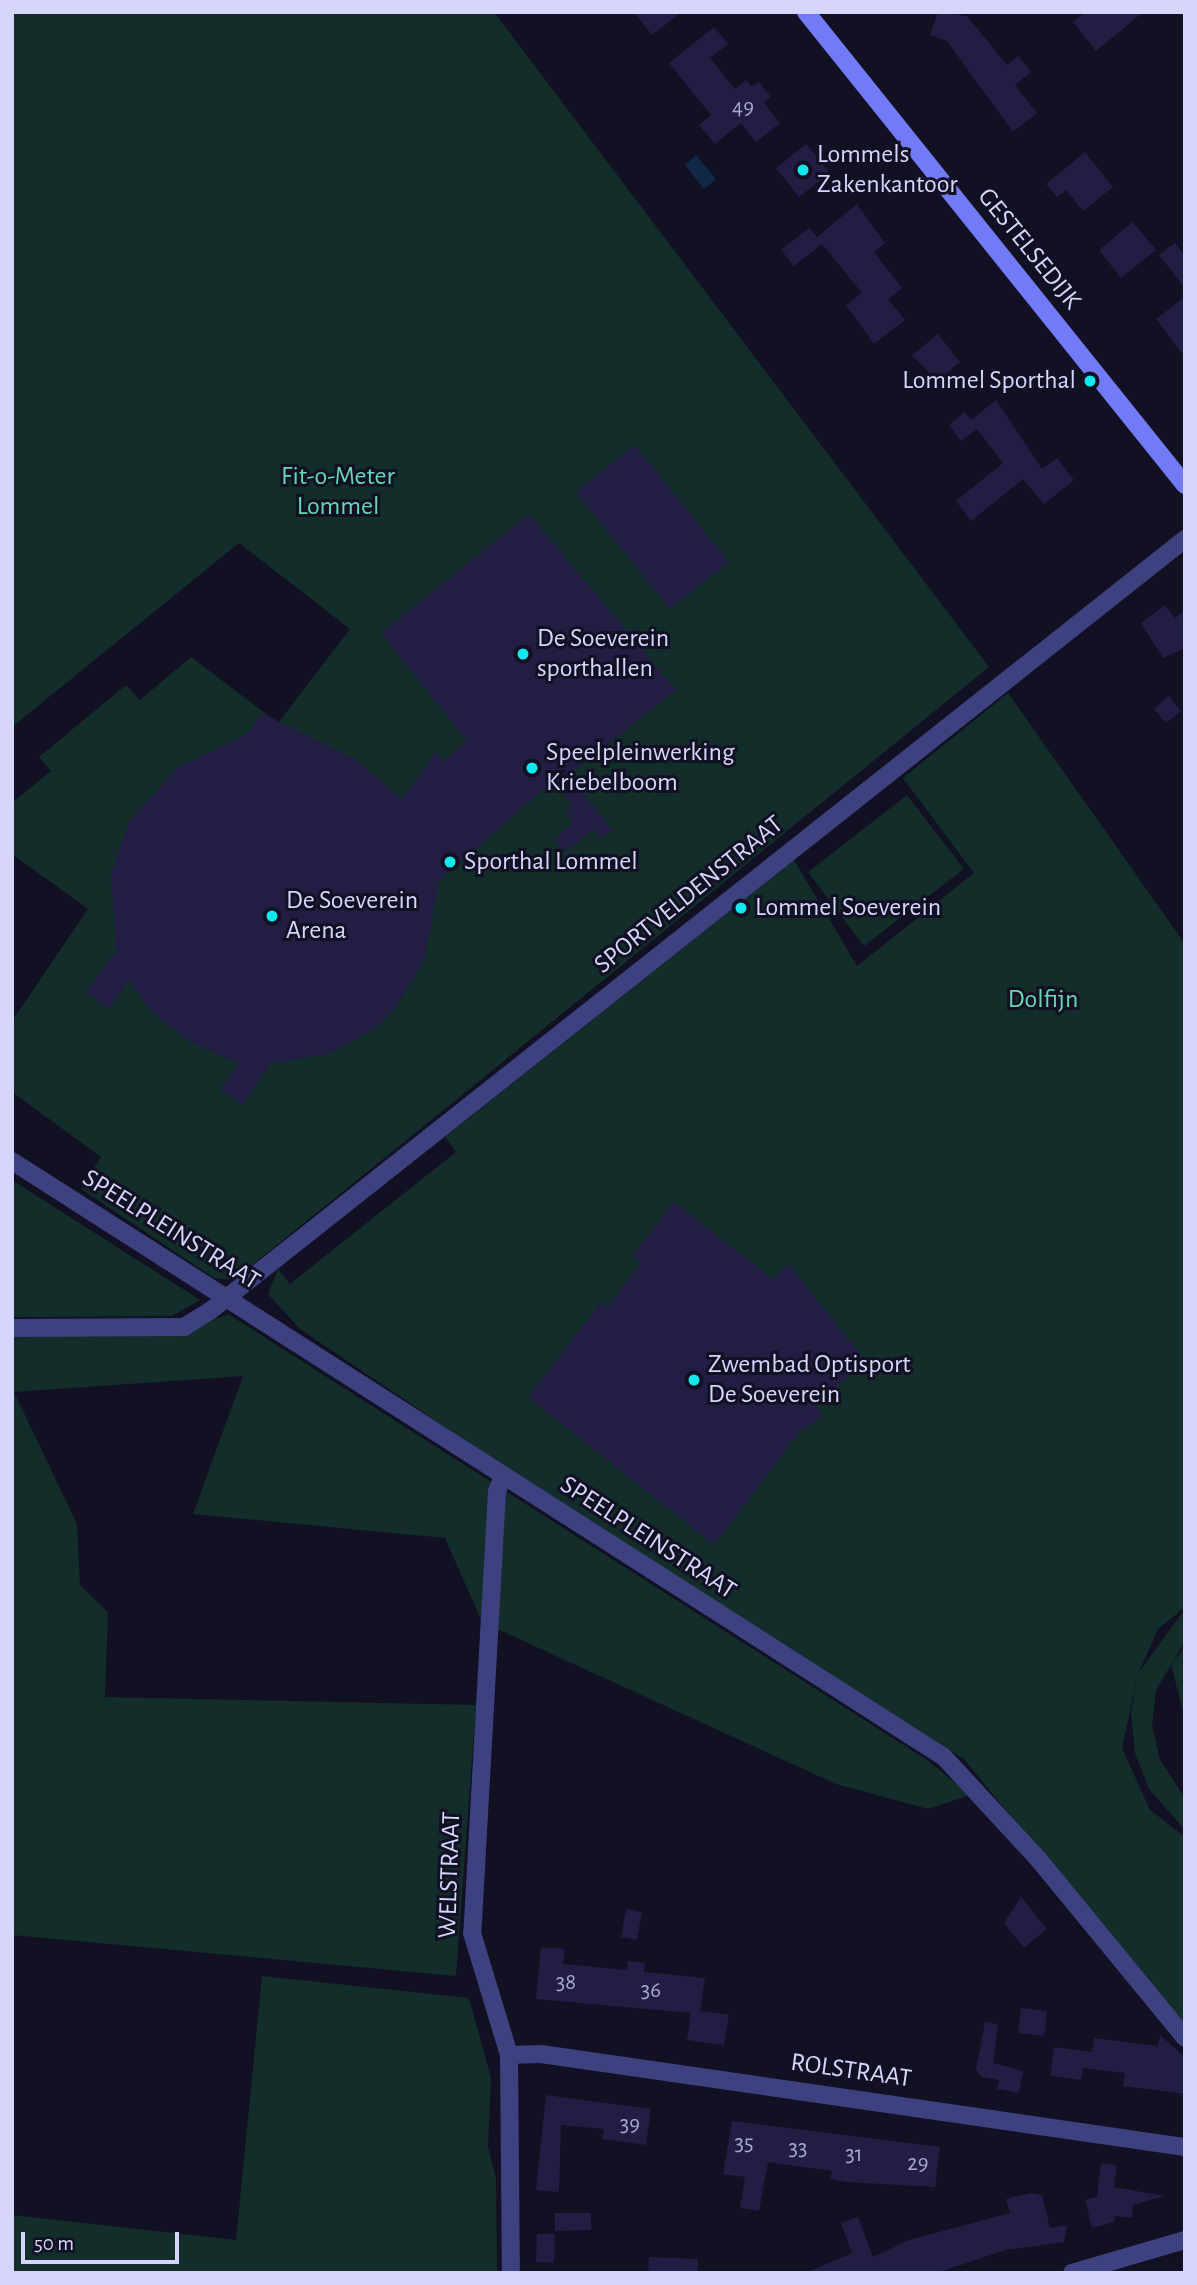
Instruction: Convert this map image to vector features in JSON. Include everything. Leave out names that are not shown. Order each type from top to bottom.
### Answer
[{"type":"main road","name":"GESTELSEDIJK","points":[[806,12],[1185,485]]},
{"type":"street","name":"SPORTVELDENSTRAAT","points":[[12,1328],[184,1326],[229,1297],[1185,539]]},
{"type":"street","name":"SPEELPLEINSTRAAT","points":[[12,1161],[229,1297],[503,1476],[944,1757],[1039,1860],[1185,2038]]},
{"type":"street","name":"WELSTRAAT","points":[[503,1476],[497,1492],[472,1933],[474,1955],[509,2055],[512,2273]]},
{"type":"street","name":"ROLSTRAAT","points":[[509,2055],[541,2054],[1185,2147]]},
{"type":"street","points":[[1072,2273],[1185,2240]]},
{"type":"green space","name":"Fit-o-Meter Lommel","points":[[12,12],[494,12],[989,667],[234,1280],[214,1278],[81,1189],[101,1157],[12,1092],[12,1021],[88,909],[12,854],[12,803],[51,771],[39,757],[126,685],[140,700],[191,657],[278,723],[350,629],[239,543],[12,727]]},
{"type":"green space","name":"Dolfijn","points":[[1008,693],[1185,944],[1185,1607],[1158,1629],[1139,1672],[1185,1609],[1185,1641],[1156,1690],[1152,1726],[1160,1760],[1185,1798],[1185,1830],[1149,1789],[1135,1753],[1131,1713],[1138,1674],[1122,1748],[1150,1810],[1185,1837],[1185,2030],[964,1759],[516,1475],[300,1329],[268,1294],[278,1269],[290,1284],[456,1152],[445,1137],[794,860],[857,966],[974,873],[903,778]]},
{"type":"green space","points":[[907,795],[964,869],[864,946],[808,872]]},
{"type":"green space","points":[[12,1180],[200,1300],[172,1316],[12,1317]]},
{"type":"green space","points":[[228,1314],[927,1760],[970,1795],[928,1809],[836,1784],[482,1622],[445,1538],[193,1514],[243,1376],[14,1392],[77,1524],[80,1585],[108,1612],[105,1697],[476,1705],[456,1976],[12,1935],[12,1335],[174,1336]]},
{"type":"green space","points":[[1185,1647],[1185,1720],[1171,1664]]},
{"type":"green space","points":[[262,1976],[469,1998],[491,2078],[488,2147],[496,2179],[497,2273],[12,2273],[12,2215],[236,2240]]},
{"type":"water","points":[[696,155],[716,179],[704,189],[685,165]]},
{"type":"building","points":[[634,12],[682,12],[652,35]]},
{"type":"building","points":[[938,12],[967,16],[1007,65],[1018,56],[1031,72],[1015,85],[1037,113],[1013,132],[947,41],[930,35]]},
{"type":"building","points":[[1085,12],[1143,12],[1096,51],[1073,22]]},
{"type":"building","points":[[714,27],[728,44],[710,58],[735,89],[746,80],[752,87],[759,82],[771,97],[764,103],[780,123],[756,142],[741,123],[715,144],[699,125],[711,115],[669,63]]},
{"type":"building","name":"Lommels Zakenkantoor","points":[[806,144],[830,173],[799,197],[776,168]]},
{"type":"building","points":[[1085,152],[1113,187],[1083,211],[1066,190],[1057,197],[1046,184]]},
{"type":"building","points":[[857,204],[885,243],[874,252],[902,288],[888,299],[905,320],[874,344],[846,305],[862,293],[822,244],[794,266],[781,250],[809,228],[817,237]]},
{"type":"building","points":[[1133,222],[1156,250],[1121,278],[1099,250]]},
{"type":"building","points":[[1175,243],[1185,256],[1185,288],[1159,255]]},
{"type":"building","points":[[1185,297],[1185,357],[1156,319]]},
{"type":"building","points":[[938,334],[960,362],[937,381],[912,355]]},
{"type":"building","points":[[996,400],[1042,469],[1057,458],[1074,480],[1044,504],[1023,479],[971,521],[956,501],[1003,463],[977,429],[961,441],[949,425],[965,412],[971,420]]},
{"type":"building","points":[[635,445],[729,562],[670,609],[576,492]]},
{"type":"building","name":"De Soeverein Arena","points":[[529,514],[676,690],[569,775],[612,830],[600,839],[593,830],[564,852],[554,839],[573,823],[565,812],[573,806],[553,781],[439,881],[424,961],[396,1007],[374,1029],[328,1054],[270,1064],[242,1105],[220,1089],[239,1064],[187,1040],[151,1011],[129,981],[108,1009],[86,992],[116,951],[111,873],[129,822],[178,767],[246,735],[262,713],[356,760],[402,799],[436,752],[444,761],[467,741],[381,633]]},
{"type":"building","points":[[1165,605],[1175,618],[1185,611],[1185,648],[1163,658],[1141,623]]},
{"type":"building","points":[[1169,696],[1181,711],[1166,723],[1154,709]]},
{"type":"building","name":"Zwembad Optisport De Soeverein","points":[[674,1202],[773,1279],[788,1264],[867,1362],[814,1405],[823,1415],[798,1434],[714,1545],[528,1397],[601,1302],[608,1307],[641,1263],[632,1256]]},
{"type":"building","points":[[1021,1897],[1047,1929],[1024,1948],[1004,1923]]},
{"type":"building","points":[[626,1909],[642,1912],[637,1940],[621,1937]]},
{"type":"building","points":[[541,1947],[565,1949],[563,1964],[627,1970],[628,1961],[645,1963],[644,1972],[705,1978],[700,2011],[729,2015],[724,2045],[687,2040],[691,2013],[536,1999]]},
{"type":"building","points":[[1021,2008],[1047,2011],[1044,2036],[1018,2033]]},
{"type":"building","points":[[985,2022],[998,2024],[993,2063],[1023,2071],[1019,2093],[997,2089],[999,2080],[981,2077],[976,2069]]},
{"type":"building","points":[[1160,2035],[1185,2057],[1185,2094],[1123,2086],[1125,2073],[1083,2068],[1081,2080],[1050,2076],[1054,2047],[1092,2052],[1094,2038],[1158,2046]]},
{"type":"building","points":[[546,2095],[651,2109],[646,2145],[602,2139],[604,2129],[561,2125],[559,2192],[536,2190]]},
{"type":"building","points":[[732,2121],[940,2147],[935,2187],[847,2182],[830,2179],[832,2171],[768,2162],[759,2211],[740,2208],[745,2177],[723,2174]]},
{"type":"building","points":[[1101,2163],[1117,2165],[1114,2187],[1164,2196],[1133,2205],[1132,2218],[1115,2216],[1114,2222],[1092,2228],[1085,2200],[1097,2197]]},
{"type":"building","points":[[1030,2193],[1042,2195],[1050,2228],[1067,2225],[1064,2242],[1005,2250],[937,2273],[805,2273],[852,2253],[841,2223],[858,2217],[873,2257],[909,2240],[1010,2213],[1006,2199]]},
{"type":"building","points":[[555,2213],[591,2213],[591,2230],[555,2231]]},
{"type":"building","points":[[537,2234],[555,2234],[554,2263],[536,2262]]},
{"type":"building","points":[[649,2257],[698,2259],[698,2273],[648,2273]]},
{"type":"place","name":"Lommels Zakenkantoor","points":[[803,170]]},
{"type":"place","name":"Lommel Sporthal","points":[[1090,381]]},
{"type":"place","name":"De Soeverein sporthallen","points":[[523,654]]},
{"type":"place","name":"Speelpleinwerking Kriebelboom","points":[[532,768]]},
{"type":"place","name":"Sporthal Lommel","points":[[450,862]]},
{"type":"place","name":"Lommel Soeverein","points":[[741,908]]},
{"type":"place","name":"De Soeverein Arena","points":[[272,916]]},
{"type":"place","name":"Zwembad Optisport De Soeverein","points":[[694,1380]]}]
